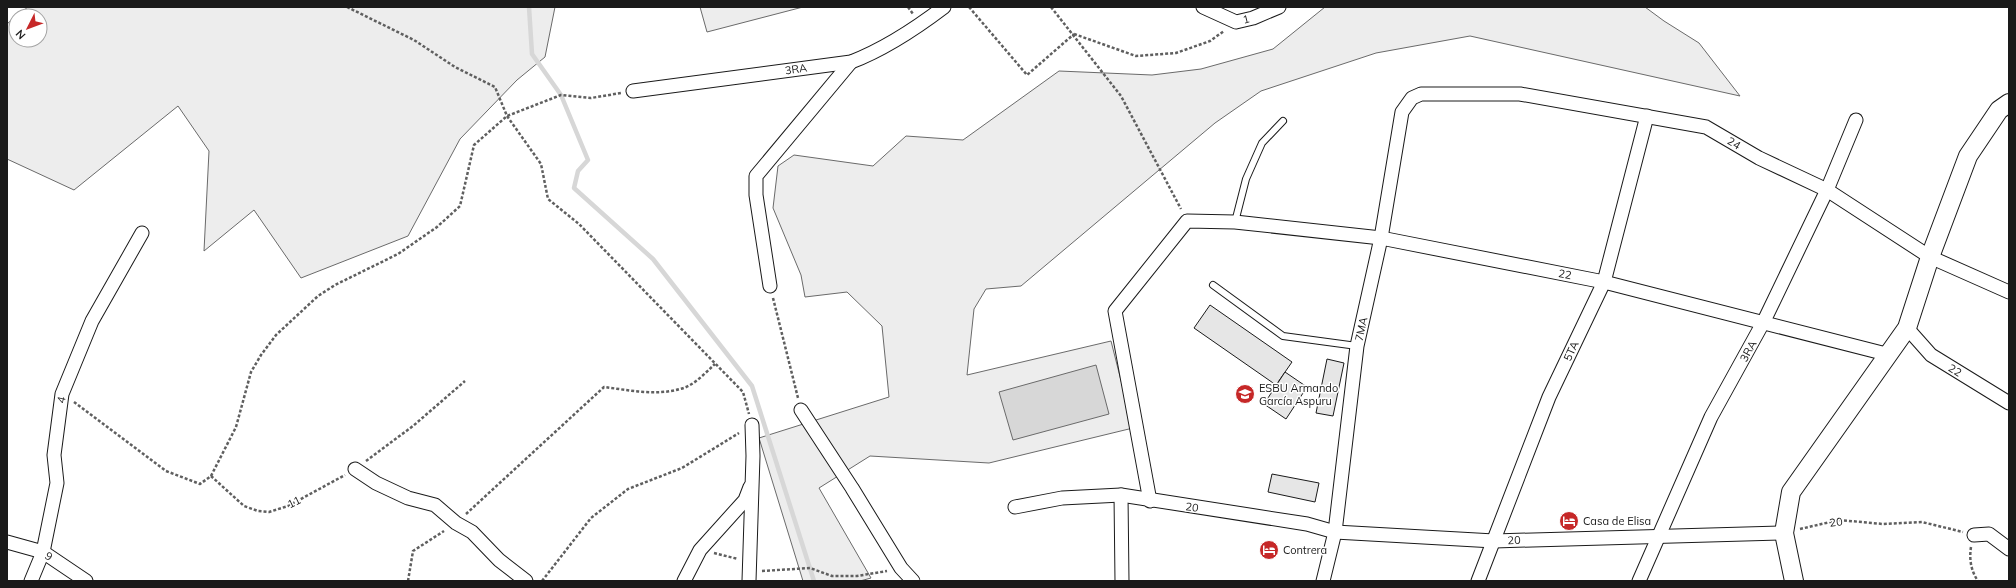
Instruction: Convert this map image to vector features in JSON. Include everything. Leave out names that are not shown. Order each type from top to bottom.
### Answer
[{"type":"street","name":"3RA","points":[[633,91],[851,62],[872,54],[921,24],[944,7]]},
{"type":"street","points":[[1203,7],[1236,22]]},
{"type":"street","name":"1","points":[[1236,22],[1253,18],[1279,7]]},
{"type":"street","points":[[770,286],[756,195],[756,176],[851,62]]},
{"type":"street","name":"24","points":[[1429,93],[1520,94],[1706,127],[1760,158],[1827,190],[1930,258],[2009,292]]},
{"type":"street","name":"7MA","points":[[1323,581],[1335,532],[1357,346],[1381,238],[1402,112],[1412,98],[1421,94],[1429,93]]},
{"type":"street","points":[[1794,581],[1784,533],[1791,492],[1890,355],[1907,328],[1930,258],[1968,156],[1999,110],[2009,103]]},
{"type":"street","name":"5TA","points":[[1478,581],[1549,397],[1604,282],[1646,116]]},
{"type":"street","name":"3RA","points":[[1639,581],[1711,417],[1764,321],[1827,190],[1856,120]]},
{"type":"street","points":[[1150,501],[1115,311],[1188,221]]},
{"type":"street","name":"22","points":[[1188,221],[1235,222],[1381,238],[1604,282],[1764,321],[1890,355]]},
{"type":"street","name":"4","points":[[31,581],[43,552],[57,482],[54,455],[62,394],[92,321],[142,233]]},
{"type":"street","name":"22","points":[[1907,328],[1931,356],[2009,403]]},
{"type":"street","points":[[801,410],[852,488],[901,568],[913,581]]},
{"type":"street","points":[[750,576],[752,425]]},
{"type":"street","points":[[355,469],[376,483],[408,498],[435,505],[456,523],[472,532],[499,560],[526,581]]},
{"type":"street","points":[[684,581],[700,550],[745,500],[752,482]]},
{"type":"street","points":[[1121,495],[1122,581]]},
{"type":"street","name":"20","points":[[1015,507],[1062,498],[1121,495],[1150,501],[1307,524],[1335,532],[1494,541],[1658,535],[1784,533]]},
{"type":"street","points":[[1974,535],[1989,534],[2009,549]]},
{"type":"street","name":"9","points":[[7,542],[43,552],[86,581]]},
{"type":"lane","points":[[1235,222],[1246,179],[1262,143],[1284,121]]},
{"type":"lane","points":[[1213,285],[1283,336],[1357,346]]},
{"type":"path","points":[[347,7],[414,40],[455,67],[495,87],[507,116],[541,164],[548,199],[579,224],[743,392],[752,425],[682,468],[628,488],[591,518],[542,581]]},
{"type":"path","points":[[969,7],[1027,75],[1074,34]]},
{"type":"path","points":[[1051,7],[1074,34],[1121,96],[1188,221]]},
{"type":"path","points":[[1074,34],[1136,56],[1176,53],[1210,42],[1236,22]]},
{"type":"path","points":[[62,394],[166,472],[200,484],[210,476],[236,427],[251,372],[261,355],[276,335],[318,296],[335,285],[398,254],[420,240],[460,206],[474,145],[507,116],[561,95],[591,98],[633,91]]},
{"type":"path","points":[[770,286],[801,410]]},
{"type":"path","points":[[408,581],[413,551],[456,523],[604,387],[650,392],[681,389],[700,378],[715,364]]},
{"type":"path","name":"11","points":[[210,476],[244,506],[258,511],[269,512],[288,506],[355,469],[414,426],[465,381]]},
{"type":"path","name":"20","points":[[1784,533],[1839,520],[1883,524],[1922,522],[1974,535]]},
{"type":"path","points":[[1974,535],[1969,557],[1974,577],[1978,581]]},
{"type":"path","points":[[700,550],[737,559],[750,576],[810,568],[832,576],[857,576],[901,568]]},
{"type":"shaded area","points":[[28,7],[555,7],[545,57],[517,80],[460,139],[408,236],[301,278],[254,210],[204,251],[209,151],[178,106],[74,190],[7,159],[8,23],[8,48],[48,48],[48,8],[27,8]]},
{"type":"shaded area","points":[[700,7],[803,7],[707,32]]},
{"type":"shaded area","points":[[1325,7],[1645,7],[1699,43],[1740,96],[1470,36],[1376,53],[1261,91],[1215,123],[1021,286],[986,289],[974,309],[967,375],[1111,341],[1133,428],[989,463],[870,456],[819,488],[871,578],[860,581],[803,581],[759,438],[889,397],[882,326],[847,292],[805,297],[801,275],[773,208],[778,166],[794,155],[873,166],[906,136],[963,140],[1059,71],[1152,75],[1201,69],[1273,49]]},
{"type":"shaded area","points":[[1096,365],[1109,414],[1013,440],[999,392]]},
{"type":"building","points":[[1210,305],[1292,362],[1276,385],[1194,328]]},
{"type":"building","points":[[1327,359],[1344,363],[1333,416],[1316,413]]},
{"type":"building","points":[[1285,372],[1307,387],[1286,419],[1264,404]]},
{"type":"building","points":[[1272,474],[1319,483],[1315,502],[1268,492]]},
{"type":"waterway","points":[[529,7],[532,54],[561,95],[588,160],[578,171],[574,188],[653,259],[752,386],[814,581]]},
{"type":"place","name":"ESBU Armando García Aspuru","points":[[1245,394]]},
{"type":"place","name":"Casa de Elisa","points":[[1569,521]]},
{"type":"place","name":"Contrera","points":[[1269,550]]}]
